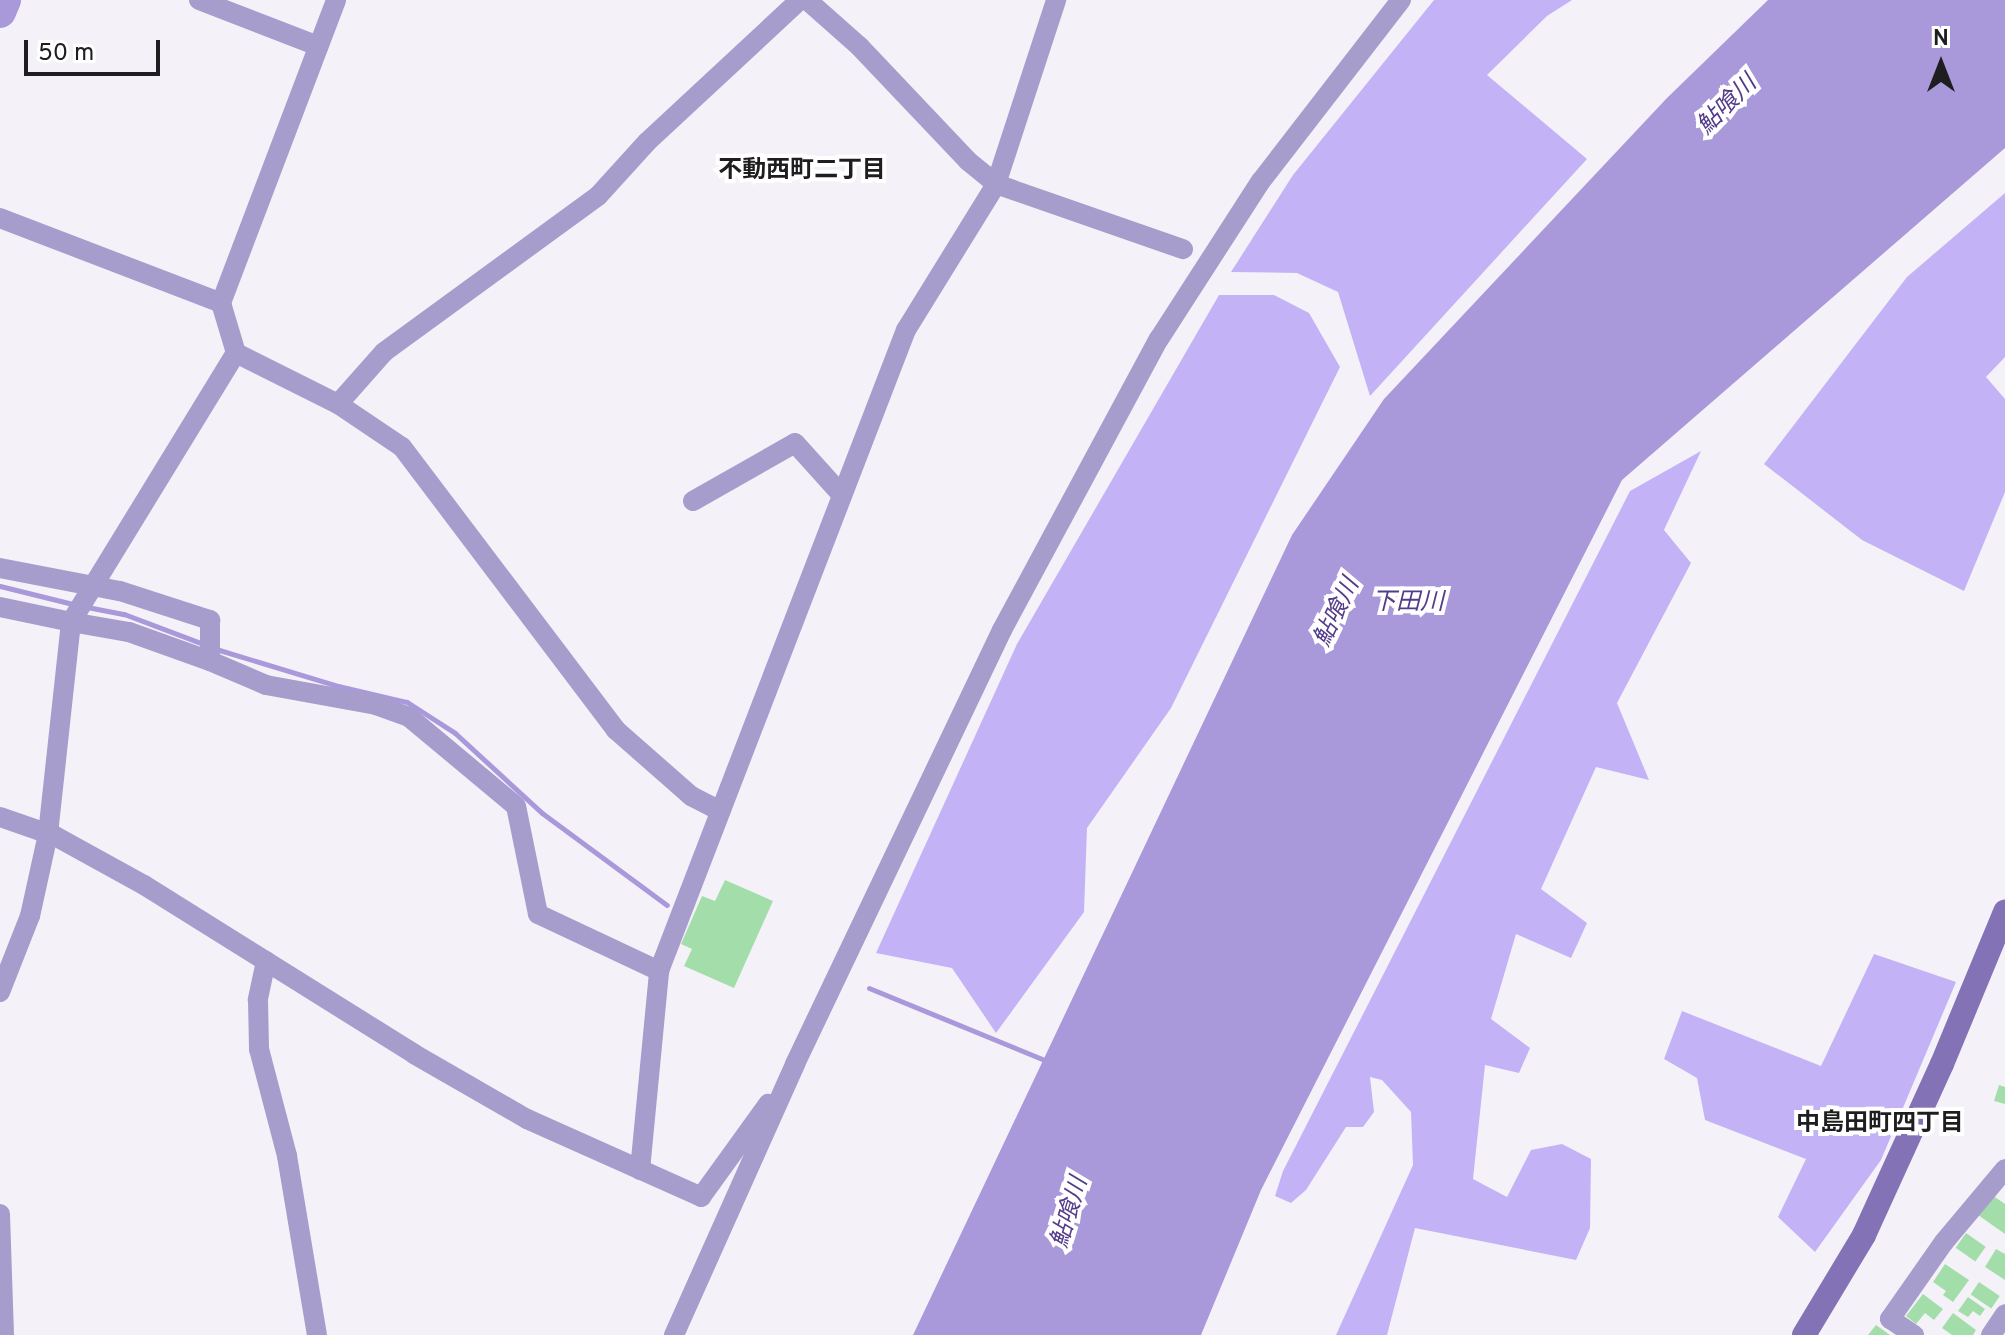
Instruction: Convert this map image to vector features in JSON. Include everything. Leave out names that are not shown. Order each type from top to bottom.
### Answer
[{"type":"street","points":[[199,0],[318,46]]},
{"type":"street","points":[[336,0],[221,303],[236,353],[338,404],[402,447],[616,730],[691,796],[720,811]]},
{"type":"street","points":[[338,404],[384,352],[598,196],[647,142],[800,0]]},
{"type":"street","points":[[807,0],[859,46],[968,161],[996,184],[1183,249]]},
{"type":"street","points":[[640,1170],[659,971],[906,330],[996,184],[1056,0]]},
{"type":"street","points":[[674,1335],[795,1064],[1002,630],[1159,339],[1261,181],[1401,0]]},
{"type":"street","points":[[0,218],[221,303]]},
{"type":"street","points":[[0,992],[30,916],[48,834],[73,619],[236,353]]},
{"type":"street","points":[[693,501],[795,443],[841,494]]},
{"type":"street","points":[[0,568],[90,592],[120,591],[210,620],[210,658]]},
{"type":"street","points":[[0,607],[129,632],[210,658],[266,685],[376,705],[409,717],[516,806],[538,914],[659,971]]},
{"type":"street","points":[[0,817],[48,834],[144,885],[414,1054],[527,1119],[701,1197],[795,1064]]},
{"type":"street","points":[[1804,1335],[1864,1235],[1942,1064],[2005,912]]},
{"type":"street","points":[[266,961],[258,1000],[259,1049],[287,1156],[317,1335]]},
{"type":"street","points":[[1914,1335],[1890,1319],[1944,1242],[2005,1169]]},
{"type":"street","points":[[0,1214],[4,1335]]},
{"type":"street","points":[[1991,1335],[2005,1314]]},
{"type":"shaded area","points":[[1434,0],[1572,0],[1547,16],[1487,75],[1587,159],[1370,396],[1338,292],[1297,273],[1231,272],[1293,175]]},
{"type":"shaded area","points":[[2005,193],[2005,357],[1986,377],[2005,399],[2005,492],[1964,591],[1862,540],[1764,464],[1907,277]]},
{"type":"shaded area","points":[[1219,295],[1274,295],[1309,313],[1340,367],[1171,708],[1087,828],[1084,912],[996,1033],[952,968],[876,953],[1017,644]]},
{"type":"shaded area","points":[[1701,451],[1664,530],[1691,563],[1617,703],[1649,780],[1596,767],[1541,889],[1587,923],[1571,958],[1516,934],[1491,1019],[1530,1048],[1519,1073],[1485,1065],[1473,1179],[1507,1197],[1531,1150],[1562,1144],[1591,1159],[1590,1228],[1576,1260],[1415,1228],[1387,1335],[1336,1335],[1413,1165],[1411,1112],[1382,1080],[1370,1077],[1374,1112],[1363,1127],[1346,1127],[1306,1190],[1291,1203],[1275,1196],[1283,1171],[1630,491]]},
{"type":"shaded area","points":[[1874,954],[1956,982],[1881,1160],[1815,1252],[1778,1217],[1806,1159],[1705,1120],[1697,1078],[1664,1059],[1682,1011],[1821,1066]]},
{"type":"water","name":"下田川","points":[[1768,0],[2005,0],[2005,148],[1622,480],[1261,1190],[1201,1335],[913,1335],[1292,535],[1384,399],[1667,98]]},
{"type":"building","points":[[725,880],[773,901],[734,988],[684,966],[692,949],[681,944],[702,896],[715,901]]},
{"type":"building","points":[[1999,1085],[2005,1087],[2005,1104],[1994,1101]]},
{"type":"building","points":[[1992,1195],[2005,1204],[2005,1234],[1978,1215]]},
{"type":"building","points":[[1966,1233],[1986,1247],[1975,1262],[1956,1248]]},
{"type":"building","points":[[1996,1249],[2005,1254],[2005,1280],[1985,1267]]},
{"type":"building","points":[[1945,1264],[1969,1280],[1953,1302],[1943,1295],[1946,1291],[1933,1282]]},
{"type":"building","points":[[1979,1282],[2000,1296],[1991,1308],[1971,1294]]},
{"type":"building","points":[[1923,1294],[1943,1309],[1934,1320],[1925,1313],[1916,1324],[1906,1316]]},
{"type":"building","points":[[1968,1297],[1985,1309],[1980,1316],[1973,1311],[1968,1317],[1958,1311]]},
{"type":"building","points":[[1953,1313],[1976,1330],[1973,1335],[1952,1335],[1942,1328]]},
{"type":"building","points":[[1876,1325],[1890,1335],[1868,1335]]},
{"type":"waterway","points":[[0,12],[5,0]]},
{"type":"waterway","points":[[0,586],[77,605]]},
{"type":"waterway","points":[[87,607],[124,614],[206,645]]},
{"type":"waterway","points":[[216,649],[338,686],[407,702],[455,733],[542,813],[667,905]]},
{"type":"waterway","points":[[869,988],[1049,1062]]},
{"type":"district","name":"不動西町二丁目","points":[[802,172]]},
{"type":"district","name":"中島田町四丁目","points":[[1880,1125]]},
{"type":"water label","name":"鮎喰川","points":[[1728,106]]},
{"type":"water label","name":"鮎喰川","points":[[1338,613]]},
{"type":"water label","name":"鮎喰川","points":[[1071,1213]]}]
